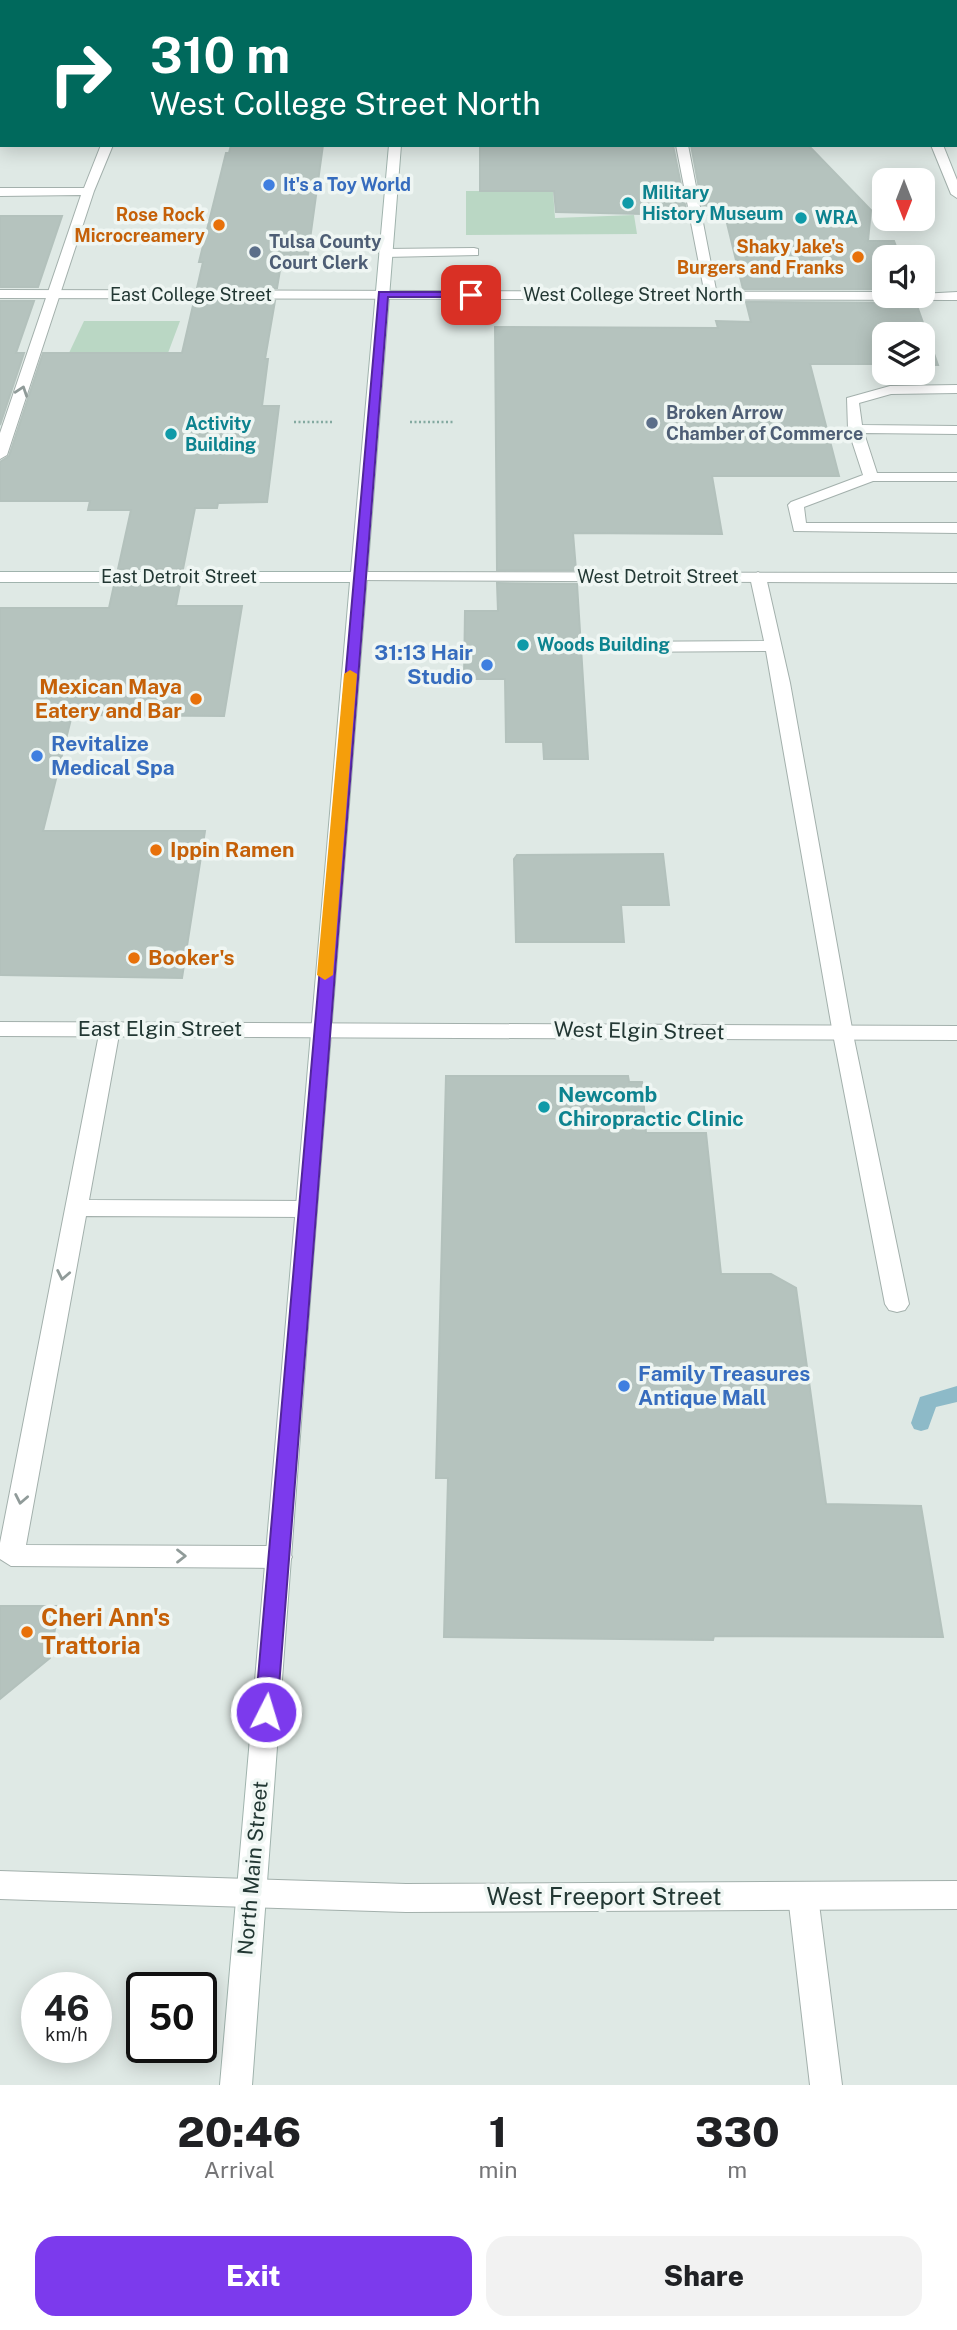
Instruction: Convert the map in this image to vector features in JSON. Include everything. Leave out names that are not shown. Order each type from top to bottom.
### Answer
[{"type":"street","points":[[0,455],[88,191],[106,147]]},
{"type":"street","name":"North Main Street","points":[[236,2085],[395,147]]},
{"type":"street","points":[[682,147],[711,295]]},
{"type":"street","points":[[938,147],[957,194]]},
{"type":"street","points":[[0,192],[88,191]]},
{"type":"street","points":[[385,253],[474,252]]},
{"type":"street","name":"East College Street","points":[[0,294],[383,295]]},
{"type":"street","name":"West College Street North","points":[[383,295],[872,296]]},
{"type":"street","points":[[935,296],[957,296]]},
{"type":"street","points":[[871,477],[855,429],[852,401],[867,394],[890,390],[957,389]]},
{"type":"street","points":[[855,429],[957,430]]},
{"type":"street","points":[[957,477],[871,477],[796,505],[799,528],[957,528]]},
{"type":"street","name":"East Detroit Street","points":[[0,577],[359,578]]},
{"type":"street","name":"West Detroit Street","points":[[359,578],[957,578]]},
{"type":"street","points":[[758,578],[781,683],[843,1034],[897,1304]]},
{"type":"street","points":[[606,647],[771,646]]},
{"type":"street","name":"East Elgin Street","points":[[0,1029],[321,1030]]},
{"type":"street","points":[[110,1029],[10,1555],[279,1557]]},
{"type":"street","name":"West Elgin Street","points":[[321,1030],[957,1034]]},
{"type":"street","points":[[76,1208],[306,1209]]},
{"type":"street","name":"West Freeport Street","points":[[0,1885],[406,1898],[957,1895]]},
{"type":"street","points":[[803,1896],[826,2085]]},
{"type":"path","points":[[294,422],[335,422]]},
{"type":"path","points":[[408,422],[454,422]]},
{"type":"green space","points":[[466,191],[553,191],[555,218],[634,215],[637,234],[466,235]]},
{"type":"green space","points":[[84,321],[180,321],[168,353],[69,353]]},
{"type":"building","points":[[230,147],[323,147],[307,261],[280,270],[277,288],[197,288],[203,262],[199,262],[226,153],[229,153]]},
{"type":"building","points":[[480,147],[673,147],[687,215],[556,212],[554,191],[480,191]]},
{"type":"building","points":[[691,147],[810,147],[871,210],[868,241],[894,241],[896,245],[872,245],[872,289],[743,289],[725,215],[704,215]]},
{"type":"building","points":[[0,216],[62,216],[38,287],[0,287]]},
{"type":"building","points":[[0,301],[34,301],[16,353],[24,353],[0,425]]},
{"type":"building","name":"Activity Building","points":[[194,301],[275,301],[265,359],[268,359],[262,406],[279,406],[267,502],[218,503],[217,508],[195,508],[183,569],[118,569],[131,510],[88,510],[90,501],[0,501],[0,462],[9,456],[43,353],[182,353]]},
{"type":"building","name":"Broken Arrow Chamber of Commerce","points":[[746,302],[872,303],[872,308],[918,308],[923,322],[872,322],[872,364],[810,364],[839,476],[712,476],[722,534],[573,533],[576,570],[497,570],[495,327],[718,328],[716,321],[751,322]]},
{"type":"building","points":[[497,583],[577,584],[588,759],[544,759],[543,742],[506,742],[505,679],[464,679],[465,611],[498,611]]},
{"type":"building","points":[[114,585],[180,585],[176,606],[242,606],[224,716],[72,715],[43,831],[205,831],[182,978],[0,975],[0,608],[109,608]]},
{"type":"building","points":[[663,854],[669,905],[621,905],[624,942],[516,942],[514,859],[517,855]]},
{"type":"building","points":[[446,1076],[628,1076],[629,1082],[642,1082],[646,1133],[706,1133],[721,1274],[771,1274],[796,1288],[826,1504],[921,1506],[943,1637],[714,1636],[713,1640],[444,1637],[448,1478],[436,1478]]},
{"type":"building","name":"Cheri Ann's Trattoria","points":[[0,1606],[59,1606],[50,1658],[0,1699]]},
{"type":"waterway","points":[[921,1423],[927,1402],[957,1394]]},
{"type":"slow traffic","points":[[325,975],[350,674]]},
{"type":"place","name":"It's a Toy World","points":[[269,185]]},
{"type":"place","name":"Military History Museum","points":[[628,203]]},
{"type":"place","name":"WRA","points":[[801,218]]},
{"type":"place","name":"Rose Rock Microcreamery","points":[[219,225]]},
{"type":"place","name":"Tulsa County Court Clerk","points":[[255,252]]},
{"type":"place","name":"Shaky Jake's Burgers and Franks","points":[[858,257]]},
{"type":"place","name":"Broken Arrow Chamber of Commerce","points":[[652,423]]},
{"type":"place","name":"Activity Building","points":[[171,434]]},
{"type":"place","name":"Woods Building","points":[[523,645]]},
{"type":"place","name":"31:13 Hair Studio","points":[[487,665]]},
{"type":"place","name":"Mexican Maya Eatery and Bar","points":[[196,699]]},
{"type":"place","name":"Revitalize Medical Spa","points":[[37,756]]},
{"type":"place","name":"Ippin Ramen","points":[[156,850]]},
{"type":"place","name":"Booker's","points":[[134,958]]},
{"type":"place","name":"Newcomb Chiropractic Clinic","points":[[544,1107]]},
{"type":"place","name":"Family Treasures Antique Mall","points":[[624,1386]]},
{"type":"place","name":"Cheri Ann's Trattoria","points":[[27,1632]]},
{"type":"route","points":[[266,1712],[383,295],[471,295]]}]
